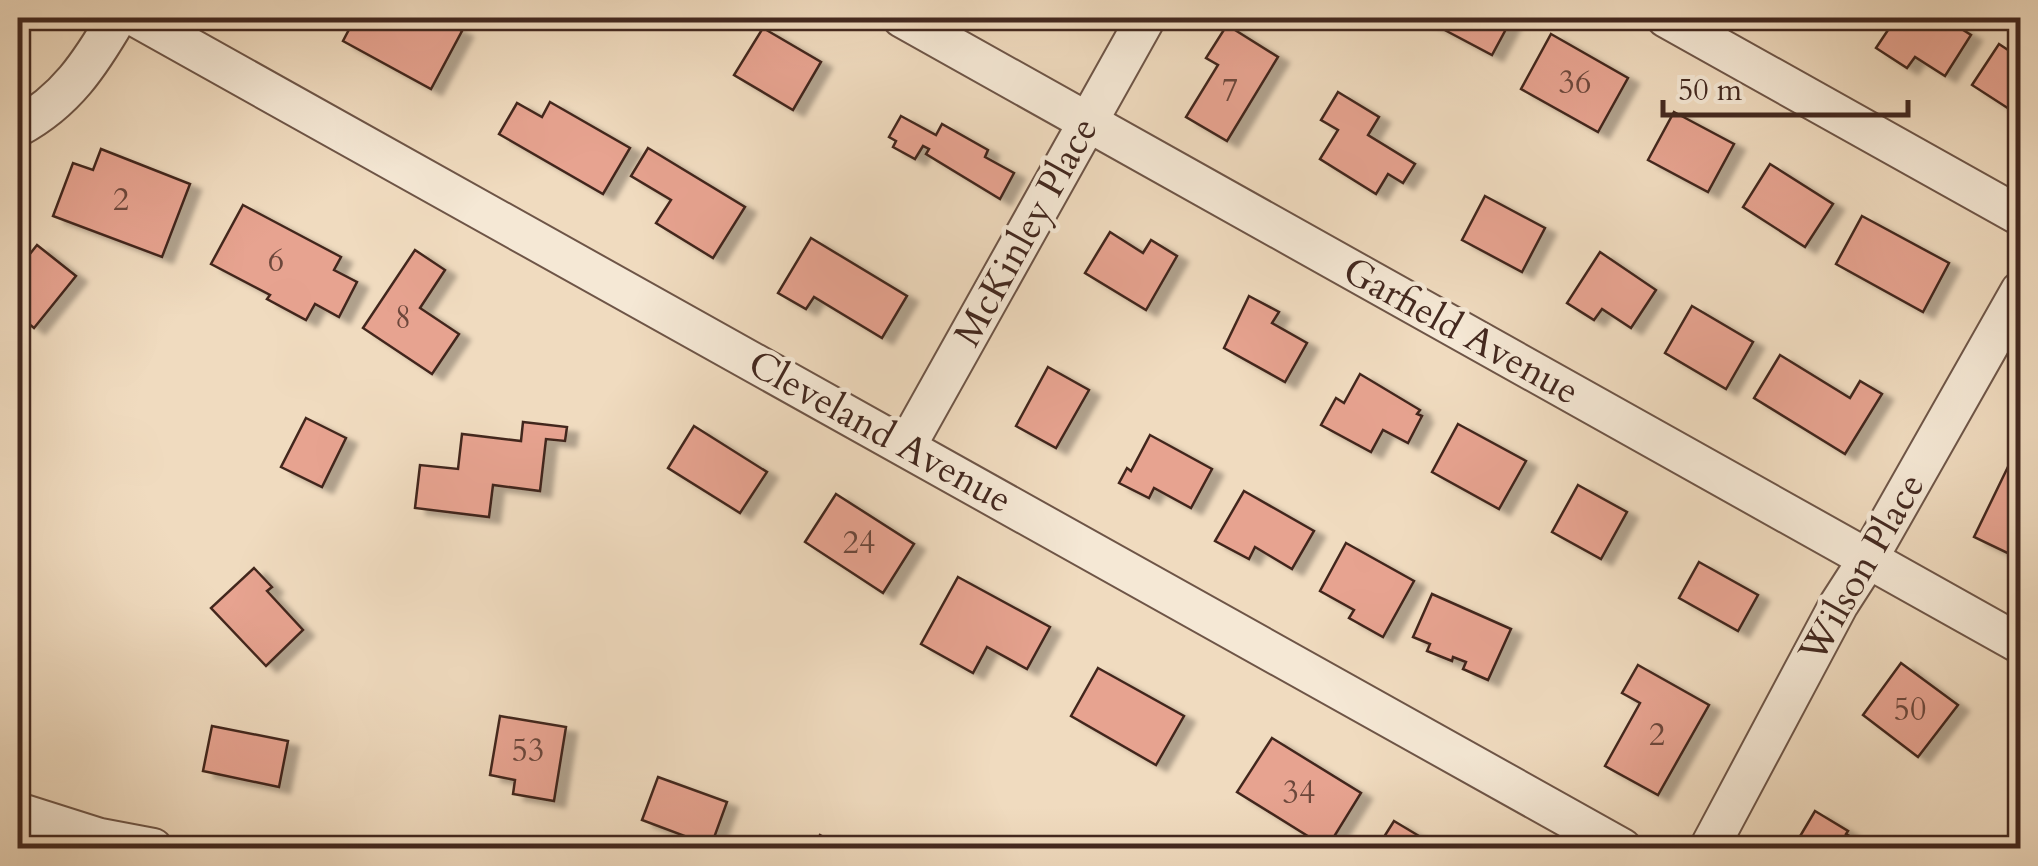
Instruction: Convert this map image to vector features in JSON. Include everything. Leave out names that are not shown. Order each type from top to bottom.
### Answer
[{"type":"street","points":[[18,128],[48,110],[92,61],[118,18]]},
{"type":"street","name":"Cleveland Avenue","points":[[137,18],[1622,848]]},
{"type":"street","name":"Garfield Avenue","points":[[902,18],[2020,644]]},
{"type":"street","name":"McKinley Place","points":[[906,447],[1146,18]]},
{"type":"street","points":[[1666,18],[2020,216]]},
{"type":"street","name":"Wilson Place","points":[[1709,848],[1838,604],[1868,559],[2020,291]]},
{"type":"street","points":[[18,812],[100,838],[153,848]]},
{"type":"building","points":[[355,18],[436,18],[462,31],[431,89],[343,41]]},
{"type":"building","points":[[1422,18],[1512,18],[1492,55]]},
{"type":"building","points":[[1896,18],[1944,18],[1971,35],[1945,76],[1915,57],[1907,68],[1876,48]]},
{"type":"building","points":[[1227,25],[1278,57],[1227,141],[1186,117],[1218,65],[1206,58]]},
{"type":"building","points":[[763,28],[821,62],[793,110],[734,75]]},
{"type":"building","points":[[1551,34],[1628,78],[1598,132],[1521,89]]},
{"type":"building","points":[[1999,44],[2020,58],[2020,116],[1972,85]]},
{"type":"building","points":[[1338,92],[1379,117],[1368,135],[1415,164],[1403,183],[1388,174],[1376,194],[1320,159],[1338,130],[1321,120]]},
{"type":"building","points":[[550,102],[630,148],[603,194],[499,134],[517,103],[542,117]]},
{"type":"building","points":[[1674,112],[1734,144],[1708,192],[1648,160]]},
{"type":"building","points":[[901,116],[936,135],[942,124],[988,150],[985,157],[1014,173],[1000,199],[926,154],[929,149],[923,146],[915,159],[893,147],[896,141],[889,137]]},
{"type":"building","points":[[648,148],[745,207],[713,258],[656,223],[671,200],[631,176]]},
{"type":"building","points":[[101,149],[190,184],[162,257],[53,216],[73,163],[93,170]]},
{"type":"building","points":[[1770,164],[1833,204],[1805,247],[1743,207]]},
{"type":"building","points":[[1485,196],[1545,228],[1522,272],[1462,240]]},
{"type":"building","points":[[243,205],[341,257],[334,270],[357,282],[339,317],[315,304],[306,320],[267,299],[270,295],[211,264]]},
{"type":"building","points":[[1862,216],[1949,263],[1923,312],[1836,264]]},
{"type":"building","points":[[1110,232],[1143,253],[1151,240],[1177,256],[1146,310],[1085,273]]},
{"type":"building","points":[[811,238],[907,296],[882,338],[814,297],[806,309],[778,293]]},
{"type":"building","points":[[37,245],[76,276],[34,328],[18,315],[18,269]]},
{"type":"building","points":[[415,250],[445,270],[420,308],[459,334],[432,374],[363,328]]},
{"type":"building","points":[[1600,252],[1656,290],[1631,328],[1602,309],[1594,320],[1567,303]]},
{"type":"building","points":[[1249,296],[1279,312],[1272,323],[1307,343],[1285,382],[1224,348]]},
{"type":"building","points":[[1692,306],[1753,342],[1726,389],[1665,353]]},
{"type":"building","points":[[1780,355],[1850,398],[1860,381],[1882,394],[1845,454],[1754,398]]},
{"type":"building","points":[[1048,367],[1089,390],[1056,448],[1016,426]]},
{"type":"building","points":[[1360,374],[1420,410],[1417,414],[1422,416],[1408,443],[1383,430],[1371,452],[1321,425],[1336,398],[1344,403]]},
{"type":"building","points":[[306,418],[346,438],[322,487],[281,467]]},
{"type":"building","points":[[523,422],[567,427],[565,441],[546,439],[540,491],[493,485],[489,517],[415,508],[420,465],[458,469],[462,434],[521,441]]},
{"type":"building","points":[[1458,424],[1526,461],[1499,509],[1432,472]]},
{"type":"building","points":[[694,426],[767,472],[740,513],[668,468]]},
{"type":"building","points":[[1150,435],[1212,469],[1191,508],[1154,488],[1149,498],[1119,483],[1127,468],[1131,471]]},
{"type":"building","points":[[2020,442],[2020,559],[1974,537]]},
{"type":"building","points":[[1578,485],[1627,512],[1601,559],[1552,532]]},
{"type":"building","points":[[1244,491],[1314,531],[1292,569],[1255,547],[1249,559],[1215,541]]},
{"type":"building","points":[[836,494],[914,544],[883,593],[805,542]]},
{"type":"building","points":[[1346,543],[1414,581],[1383,637],[1349,618],[1354,610],[1320,591]]},
{"type":"building","points":[[1699,562],[1758,595],[1738,631],[1679,598]]},
{"type":"building","points":[[254,568],[272,587],[267,591],[303,630],[266,666],[211,608]]},
{"type":"building","points":[[958,577],[1050,627],[1027,669],[987,647],[973,673],[921,644]]},
{"type":"building","points":[[1432,594],[1511,629],[1488,680],[1463,669],[1466,662],[1427,651],[1430,644],[1413,637]]},
{"type":"building","points":[[1901,663],[1958,705],[1918,757],[1863,715]]},
{"type":"building","points":[[1638,665],[1709,705],[1658,795],[1605,766],[1640,703],[1622,693]]},
{"type":"building","points":[[1098,668],[1184,716],[1156,765],[1071,716]]},
{"type":"building","points":[[500,716],[566,727],[554,801],[513,794],[515,780],[490,775]]},
{"type":"building","points":[[212,726],[288,741],[279,787],[203,771]]},
{"type":"building","points":[[1272,738],[1361,793],[1327,848],[1237,792]]},
{"type":"building","points":[[2020,769],[2020,793],[2010,788]]},
{"type":"building","points":[[658,777],[727,802],[711,846],[642,820]]},
{"type":"building","points":[[1815,811],[1848,831],[1846,834],[1871,848],[1793,848]]},
{"type":"building","points":[[1394,821],[1439,848],[1377,848]]},
{"type":"building","points":[[820,835],[844,848],[812,848]]}]
